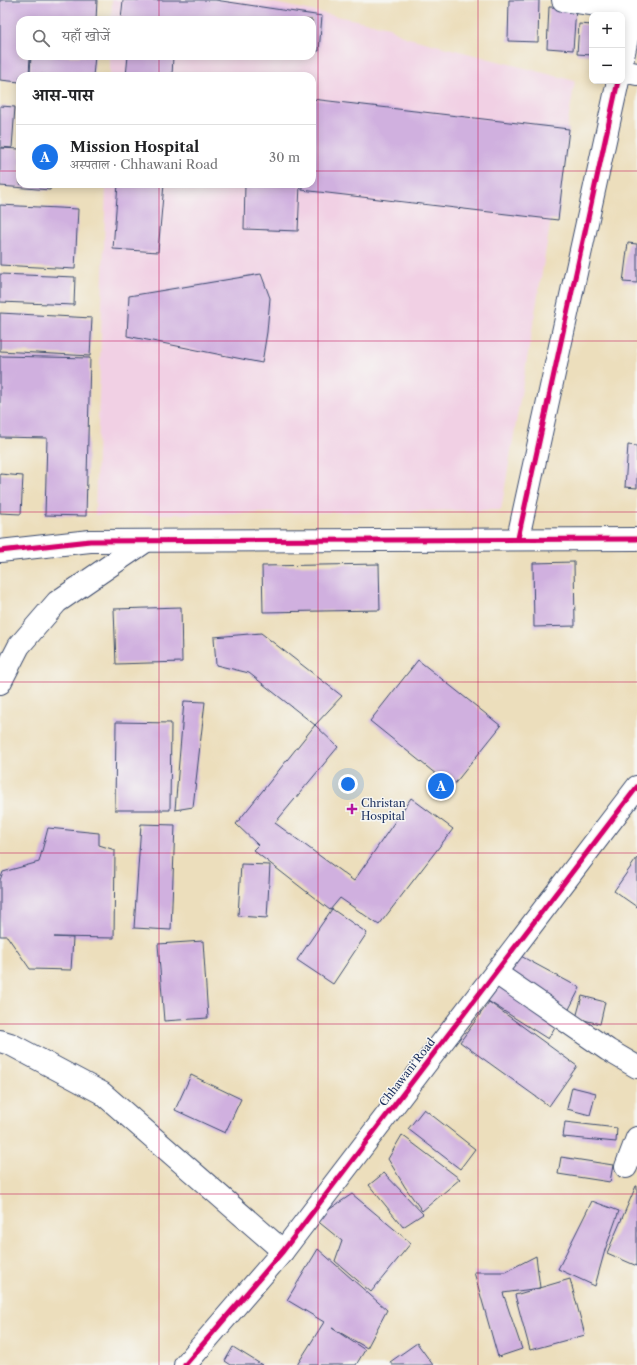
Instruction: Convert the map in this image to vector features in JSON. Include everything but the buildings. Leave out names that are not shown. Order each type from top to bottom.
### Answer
[{"type":"street","points":[[563,0],[634,5],[625,48]]},
{"type":"street","points":[[625,72],[637,74]]},
{"type":"street","points":[[518,538],[617,84]]},
{"type":"street","points":[[0,551],[90,541],[518,538],[637,539]]},
{"type":"street","points":[[0,683],[19,646],[57,602],[146,541]]},
{"type":"street","name":"Chhawani Road","points":[[185,1365],[282,1251],[637,787]]},
{"type":"street","points":[[496,973],[608,1050],[637,1067]]},
{"type":"street","points":[[0,1042],[10,1044],[102,1093],[282,1251]]},
{"type":"street","points":[[626,1167],[637,1138]]},
{"type":"shaded area","points":[[112,0],[260,0],[389,27],[405,37],[575,81],[501,510],[95,515],[106,188],[316,188],[316,72],[110,72],[110,60],[316,60],[316,16],[111,16]]},
{"type":"cycle path","points":[[518,538],[617,84]]},
{"type":"cycle path","points":[[0,551],[90,541],[637,539]]},
{"type":"cycle path","points":[[185,1365],[283,1251],[637,787]]},
{"type":"place","name":"Mission Hospital","points":[[441,786]]},
{"type":"place","name":"Christan Hospital","points":[[352,809]]}]
